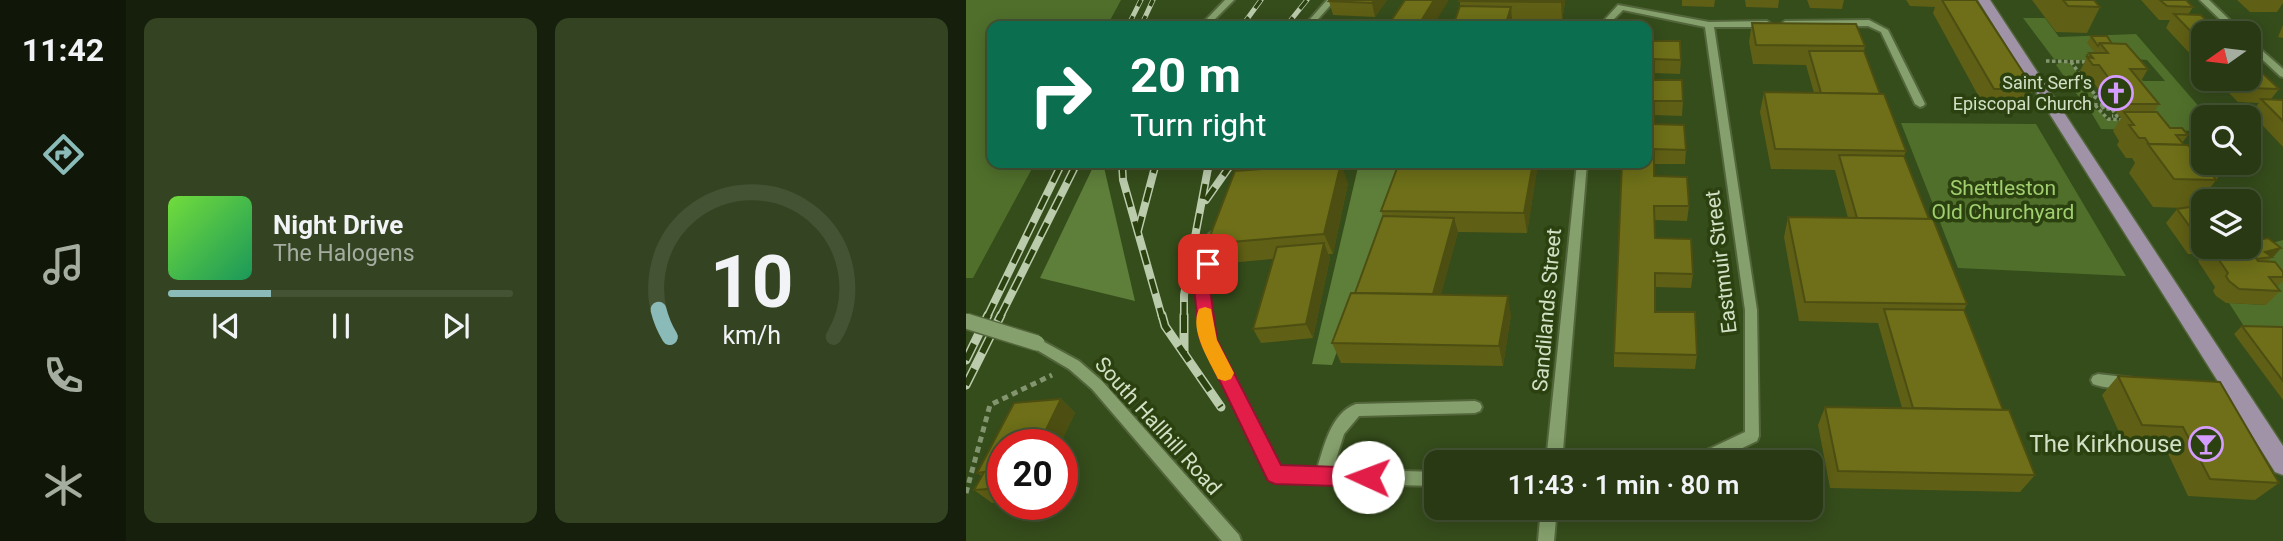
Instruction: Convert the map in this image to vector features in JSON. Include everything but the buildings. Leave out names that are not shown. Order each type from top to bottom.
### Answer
[{"type":"main road","points":[[1984,0],[2226,388],[2283,465]]},
{"type":"street","points":[[1209,21],[1230,0]]},
{"type":"street","points":[[1312,21],[1331,0]]},
{"type":"street","points":[[2204,0],[2226,21]]},
{"type":"street","points":[[1608,21],[1625,3],[1709,24],[1869,23],[1884,30],[1920,104]]},
{"type":"street","name":"Eastmuir Street","points":[[1709,24],[1751,310],[1752,436],[1722,450]]},
{"type":"street","points":[[2261,53],[2283,74]]},
{"type":"street","points":[[1233,191],[1246,168]]},
{"type":"street","name":"Sandilands Street","points":[[1555,450],[1582,168]]},
{"type":"street","points":[[1220,214],[1202,288],[1208,340],[1275,475],[1424,479]]},
{"type":"street","name":"South Hallhill Road","points":[[966,321],[1037,342],[1074,365],[1097,386],[1233,541]]},
{"type":"street","points":[[2098,380],[2138,383]]},
{"type":"street","points":[[1322,476],[1336,432],[1345,416],[1356,410],[1475,407]]},
{"type":"street","points":[[1546,541],[1548,520]]},
{"type":"path","points":[[2053,61],[2095,62],[2088,55]]},
{"type":"path","points":[[2071,62],[2096,96],[2093,105]]},
{"type":"path","points":[[2083,104],[2102,105],[2104,109],[2112,109],[2117,117],[2106,116]]},
{"type":"path","points":[[2093,105],[2108,119],[2130,120]]},
{"type":"path","points":[[966,493],[990,405],[1074,365]]},
{"type":"green space","points":[[966,0],[1121,0],[1110,21],[987,21],[987,168],[1032,168],[973,278],[966,278]]},
{"type":"green space","points":[[2023,18],[2045,18],[2059,37],[2136,34],[2198,105],[2191,105],[2191,131],[2101,129],[2088,107],[2100,111],[2107,120],[2153,121],[2124,59],[2143,81],[2165,81],[2147,60],[2086,54],[2091,61],[2054,59]]},
{"type":"green space","points":[[2060,62],[2070,63],[2094,95],[2089,102],[2081,100],[2056,65]]},
{"type":"green space","name":"Shettleston Old Churchyard","points":[[1901,123],[2036,124],[2126,276],[1958,268]]},
{"type":"green space","points":[[1093,168],[1104,168],[1135,301],[1040,278]]},
{"type":"green space","points":[[1358,168],[1405,168],[1332,365],[1312,364]]},
{"type":"green space","points":[[2283,240],[2283,334],[2249,334],[2229,303],[2265,305],[2261,246]]},
{"type":"railway","points":[[1130,21],[1141,0]]},
{"type":"railway","points":[[1143,21],[1153,0]]},
{"type":"railway","points":[[1246,21],[1261,0]]},
{"type":"railway","points":[[1290,21],[1307,0]]},
{"type":"railway","points":[[987,317],[1060,168]]},
{"type":"railway","points":[[966,385],[1074,168]]},
{"type":"railway","points":[[1122,168],[1123,180],[1162,317]]},
{"type":"railway","points":[[1138,231],[1155,168]]},
{"type":"railway","points":[[1184,353],[1184,295],[1208,168]]},
{"type":"railway","points":[[1206,200],[1228,168]]},
{"type":"railway","points":[[966,360],[988,315]]},
{"type":"railway","points":[[1162,315],[1165,326],[1221,407]]},
{"type":"slow traffic","points":[[1205,313],[1208,340],[1225,373]]},
{"type":"place","name":"Saint Serf's Episcopal Church","points":[[2116,93]]},
{"type":"place","name":"The Kirkhouse","points":[[2206,444]]},
{"type":"route","points":[[1208,264],[1202,288],[1208,340],[1275,475],[1368,477]]}]
